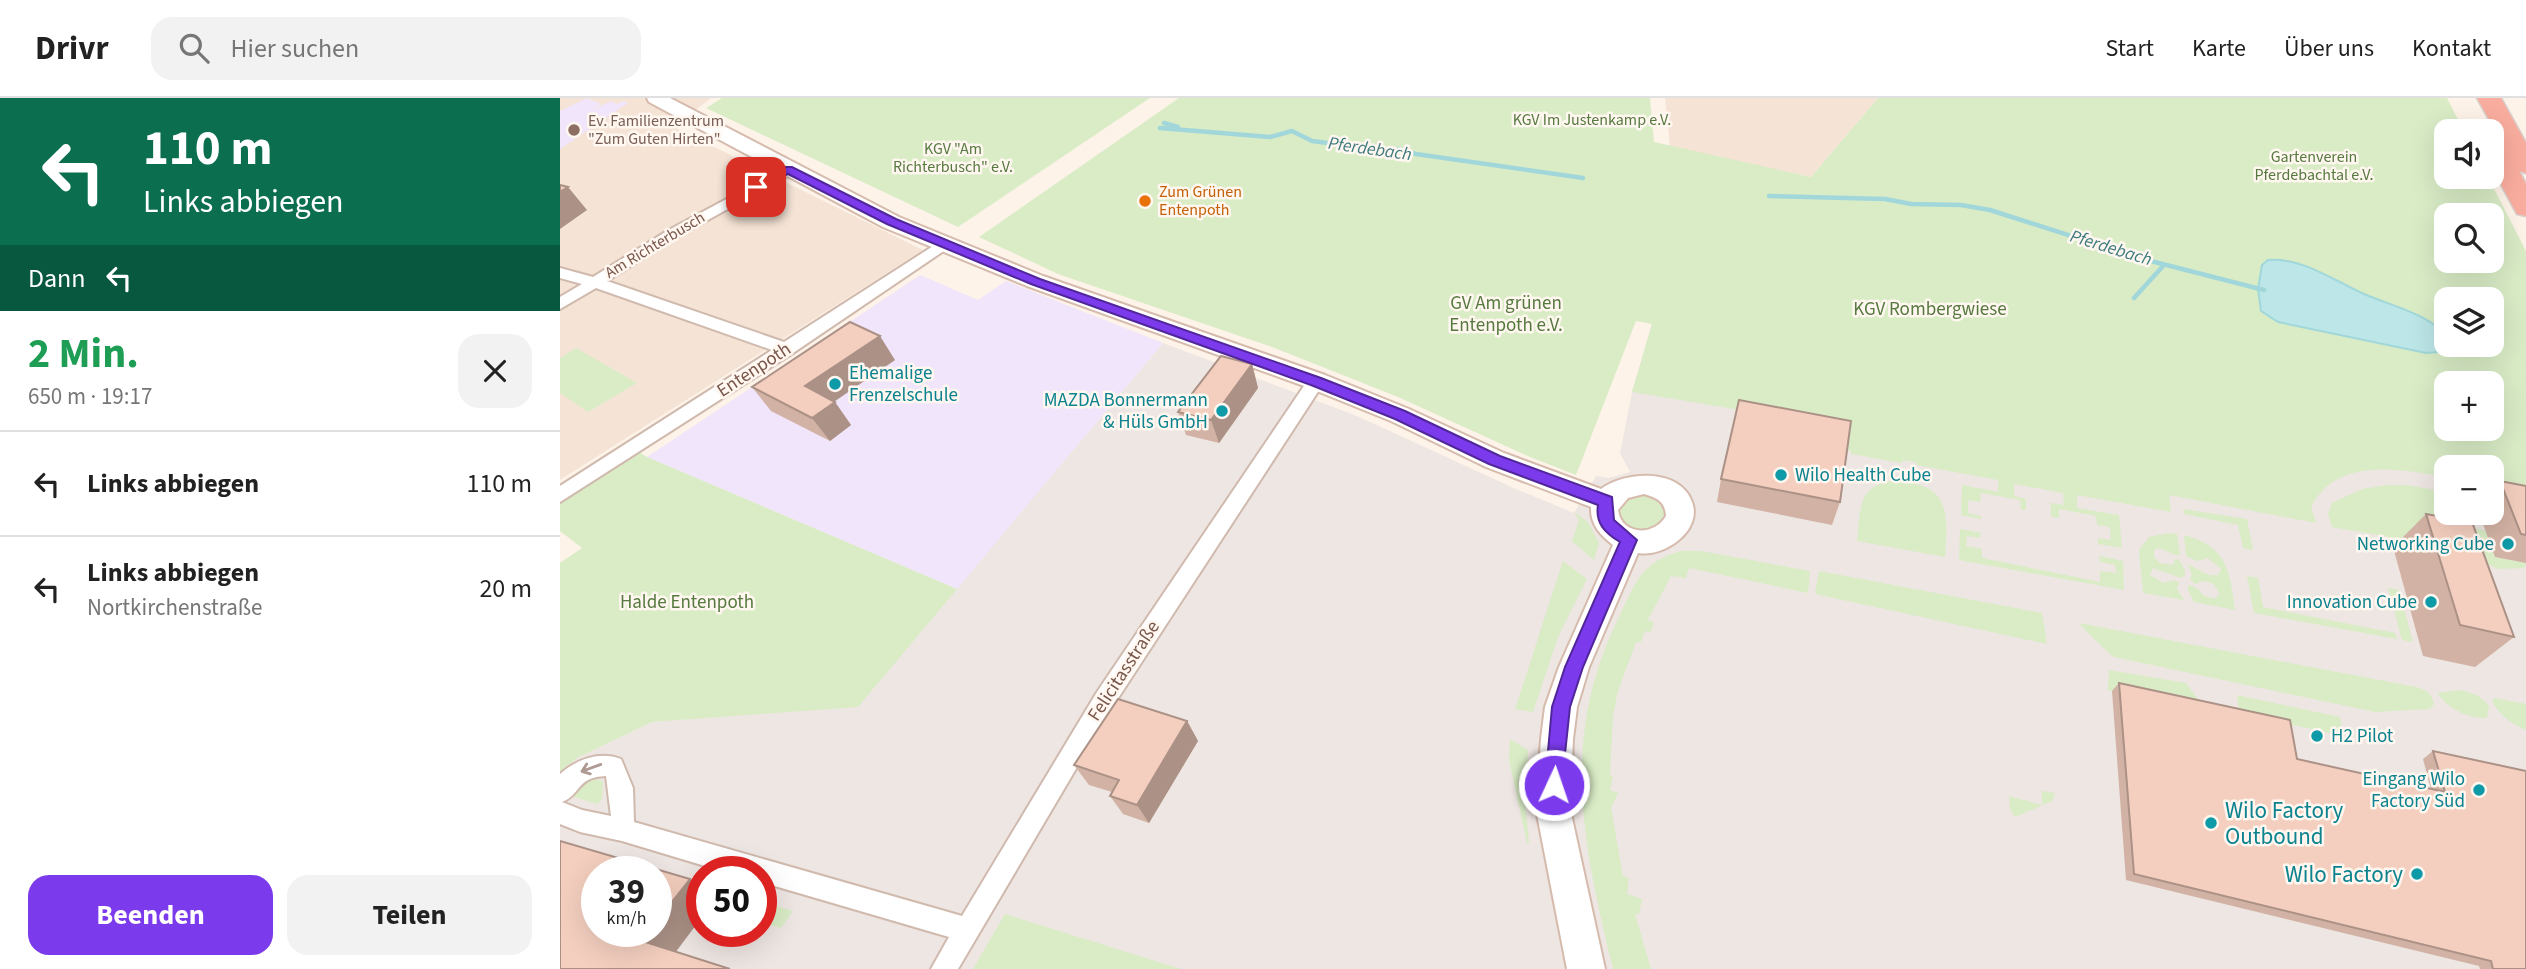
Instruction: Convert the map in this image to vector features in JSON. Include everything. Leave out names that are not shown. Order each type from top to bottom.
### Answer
[{"type":"highway","points":[[2468,98],[2493,109],[2526,164]]},
{"type":"highway","points":[[2504,167],[2526,208]]},
{"type":"main road","points":[[656,98],[873,213],[1104,307],[1316,381],[1400,415],[1494,460],[1606,502]]},
{"type":"main road","points":[[1644,484],[1662,489],[1676,500],[1680,507],[1680,522],[1670,535],[1651,542],[1629,540],[1612,529],[1604,514],[1606,502],[1624,486],[1644,484]]},
{"type":"main road","points":[[1586,969],[1553,808],[1557,738],[1561,707],[1574,667],[1629,540]]},
{"type":"street","name":"Am Richterbusch","points":[[560,304],[672,234],[788,170]]},
{"type":"street","name":"Entenpoth","points":[[560,495],[946,244]]},
{"type":"street","points":[[560,273],[594,282],[787,349]]},
{"type":"street","name":"Felicitasstraße","points":[[944,969],[1105,699],[1316,381]]},
{"type":"street","points":[[560,792],[567,782],[589,767],[603,764],[613,766],[619,775],[622,788],[622,830]]},
{"type":"street","points":[[560,812],[573,819],[622,830],[967,930]]},
{"type":"shaded area","points":[[560,98],[711,98],[674,127],[923,250],[560,480]]},
{"type":"shaded area","name":"Ev. Familienzentrum \"Zum Guten Hirten\"","points":[[587,98],[601,104],[590,111],[611,101],[616,104],[624,101],[628,103],[560,149],[560,111]]},
{"type":"shaded area","points":[[1665,98],[1878,98],[1811,177],[1670,147]]},
{"type":"shaded area","points":[[920,275],[978,300],[1006,281],[1163,343],[957,589],[647,457]]},
{"type":"shaded area","points":[[1652,323],[2434,465],[2434,525],[2504,525],[2504,475],[2526,480],[2526,969],[560,969],[560,771],[579,757],[652,722],[858,706],[1163,343],[1357,416],[1574,513],[1596,476],[1609,478],[1630,472],[1620,453],[1632,392]]},
{"type":"green space","name":"KGV \"Am Richterbusch\" e.V.","points":[[722,98],[1150,98],[958,227],[706,108]]},
{"type":"green space","points":[[1179,98],[1650,98],[1654,142],[1811,177],[1878,98],[2447,98],[2458,119],[2434,119],[2434,189],[2494,189],[2501,203],[2434,203],[2434,273],[2504,273],[2504,208],[2526,251],[2526,491],[2504,487],[2504,455],[2434,455],[2434,475],[2371,470],[2353,473],[2337,480],[2322,491],[2311,507],[2316,523],[2169,495],[2171,512],[2077,495],[2077,508],[2119,515],[2122,548],[2098,544],[2098,538],[2111,540],[2110,527],[2097,525],[2096,516],[2059,509],[2059,518],[2051,516],[2051,503],[2064,505],[2063,493],[2014,484],[2014,496],[2026,499],[2026,510],[2021,509],[2020,500],[1981,493],[1980,502],[1968,500],[1968,513],[1981,516],[1981,519],[1961,515],[1962,485],[1998,492],[1998,480],[1916,465],[1916,462],[1903,460],[1902,463],[1851,454],[1851,451],[1740,410],[1632,392],[1652,324],[1636,321],[1576,475],[1398,397],[1272,347],[1058,274],[979,237]]},
{"type":"green space","points":[[576,348],[637,383],[588,412],[560,393],[560,358]]},
{"type":"green space","name":"Halde Entenpoth","points":[[637,451],[957,589],[858,707],[652,722],[579,757],[560,771],[560,563],[582,548],[560,531],[560,501]]},
{"type":"green space","points":[[1882,483],[1913,483],[1936,494],[1945,514],[1945,557],[1857,541],[1860,510],[1867,494]]},
{"type":"green space","points":[[2407,485],[2434,490],[2434,525],[2463,525],[2486,531],[2495,557],[2526,563],[2524,568],[2499,569],[2441,546],[2332,527],[2328,514],[2332,503],[2362,489]]},
{"type":"green space","points":[[1636,494],[1653,496],[1665,506],[1667,519],[1659,530],[1634,533],[1616,518],[1622,502]]},
{"type":"green space","points":[[2183,509],[2247,519],[2253,550],[2243,548],[2238,525],[2184,514]]},
{"type":"green space","points":[[1574,512],[1588,522],[1599,543],[1594,560],[1572,541],[1579,520]]},
{"type":"green space","points":[[1960,529],[1981,533],[1980,538],[1967,536],[1966,546],[1982,549],[1982,558],[2100,582],[2100,571],[2116,573],[2115,565],[2100,562],[2099,556],[2123,561],[2124,590],[1959,560]]},
{"type":"green space","points":[[2177,534],[2180,554],[2178,556],[2159,548],[2154,550],[2154,557],[2160,563],[2173,565],[2175,559],[2179,560],[2185,575],[2181,578],[2153,568],[2150,575],[2163,583],[2174,580],[2179,582],[2177,589],[2184,600],[2143,593],[2139,550],[2149,537]]},
{"type":"green space","points":[[2184,535],[2198,540],[2218,553],[2228,572],[2235,610],[2194,602],[2187,588],[2189,585],[2214,599],[2220,594],[2214,584],[2203,581],[2196,584],[2190,580],[2192,575],[2188,564],[2210,575],[2218,575],[2221,569],[2208,558],[2197,561],[2186,556]]},
{"type":"green space","points":[[1681,551],[1701,551],[1810,571],[1808,593],[1689,568],[1686,578],[1671,576],[1648,620],[1654,622],[1651,632],[1645,631],[1641,642],[1636,642],[1618,691],[1613,715],[1610,775],[1613,777],[1610,790],[1618,793],[1611,808],[1623,876],[1629,878],[1627,894],[1642,899],[1639,914],[1635,914],[1651,969],[1613,969],[1593,879],[1582,792],[1583,749],[1589,706],[1600,662],[1641,575],[1657,561]]},
{"type":"green space","points":[[1563,561],[1587,579],[1558,637],[1533,712],[1515,709]]},
{"type":"green space","points":[[1819,571],[2042,613],[2047,644],[1815,594]]},
{"type":"green space","points":[[2247,576],[2258,578],[2263,607],[2395,633],[2397,639],[2254,613]]},
{"type":"green space","points":[[2388,588],[2399,590],[2413,642],[2402,640]]},
{"type":"green space","points":[[2079,623],[2415,687],[2429,693],[2434,704],[2430,709],[2375,712],[2114,657]]},
{"type":"green space","points":[[2109,670],[2186,683],[2201,703],[2239,710],[2237,695],[2340,717],[2343,736],[2289,724],[2295,760],[2347,780],[2108,690]]},
{"type":"green space","points":[[2460,690],[2477,695],[2489,705],[2487,718],[2459,712],[2447,704],[2438,693]]},
{"type":"green space","points":[[2495,698],[2526,704],[2526,730],[2502,715],[2492,701]]},
{"type":"green space","points":[[1510,739],[1528,750],[1525,801],[1529,843],[1509,760]]},
{"type":"green space","points":[[590,778],[603,781],[602,799],[597,804],[574,797],[580,784]]},
{"type":"green space","points":[[2042,791],[2055,793],[2052,801],[2015,817],[2010,809],[2009,796],[2042,805]]},
{"type":"green space","points":[[777,906],[793,911],[781,928],[777,927]]},
{"type":"green space","points":[[1005,914],[1181,969],[973,969]]},
{"type":"water","points":[[2268,260],[2293,262],[2418,315],[2434,325],[2434,352],[2426,353],[2278,322],[2261,311],[2258,289],[2262,265]]},
{"type":"building","points":[[850,322],[880,336],[805,386],[835,402],[812,418],[752,387]]},
{"type":"building","points":[[1221,356],[1252,364],[1211,420],[1178,412]]},
{"type":"building","name":"Wilo Health Cube","points":[[1739,400],[1851,421],[1840,502],[1721,479]]},
{"type":"building","points":[[2504,482],[2526,486],[2526,535],[2521,534],[2504,491]]},
{"type":"building","points":[[2426,514],[2434,515],[2434,525],[2473,525],[2514,637],[2460,625]]},
{"type":"building","points":[[2119,683],[2290,720],[2297,759],[2445,792],[2433,751],[2526,771],[2526,969],[2493,969],[2491,961],[2134,874]]},
{"type":"building","points":[[1118,699],[1187,721],[1137,805],[1110,796],[1119,780],[1074,765]]},
{"type":"building","points":[[560,841],[611,856],[581,856],[581,947],[661,947],[730,969],[560,969]]},
{"type":"building","points":[[672,874],[686,878],[686,884],[672,902]]},
{"type":"waterway","name":"Pferdebach","points":[[1164,123],[1178,127]]},
{"type":"waterway","name":"Pferdebach","points":[[1160,128],[1270,137],[1292,131],[1312,141],[1389,151],[1399,149],[1416,154],[1583,178]]},
{"type":"waterway","name":"Pferdebach","points":[[1769,196],[1885,199],[1911,204],[1961,205],[1990,210],[2143,259],[2264,290]]},
{"type":"waterway","points":[[2134,298],[2164,265]]},
{"type":"place","name":"Ev. Familienzentrum \"Zum Guten Hirten\"","points":[[574,130]]},
{"type":"place","name":"Zum Grünen Entenpoth","points":[[1145,201]]},
{"type":"place","name":"Ehemalige Frenzelschule","points":[[835,384]]},
{"type":"place","name":"MAZDA Bonnermann & Hüls GmbH","points":[[1222,411]]},
{"type":"place","name":"Wilo Health Cube","points":[[1781,475]]},
{"type":"place","name":"Networking Cube","points":[[2508,544]]},
{"type":"place","name":"Innovation Cube","points":[[2431,602]]},
{"type":"place","name":"H2 Pilot","points":[[2317,736]]},
{"type":"place","name":"Eingang Wilo Factory Süd","points":[[2479,790]]},
{"type":"place","name":"Wilo Factory Outbound","points":[[2211,823]]},
{"type":"place","name":"Wilo Factory","points":[[2417,874]]},
{"type":"route","points":[[756,187],[788,170],[891,222],[1035,281],[1316,381],[1400,415],[1494,460],[1606,502],[1604,514],[1607,522],[1612,529],[1629,540],[1574,667],[1561,707],[1554,785]]},
{"type":"park label","name":"KGV Im Justenkamp e.V.","points":[[1592,120]]},
{"type":"park label","name":"Gartenverein Pferdebachtal e.V.","points":[[2314,166]]},
{"type":"park label","name":"KGV Rombergwiese","points":[[1930,309]]},
{"type":"park label","name":"GV Am grünen Entenpoth e.V.","points":[[1506,314]]}]
